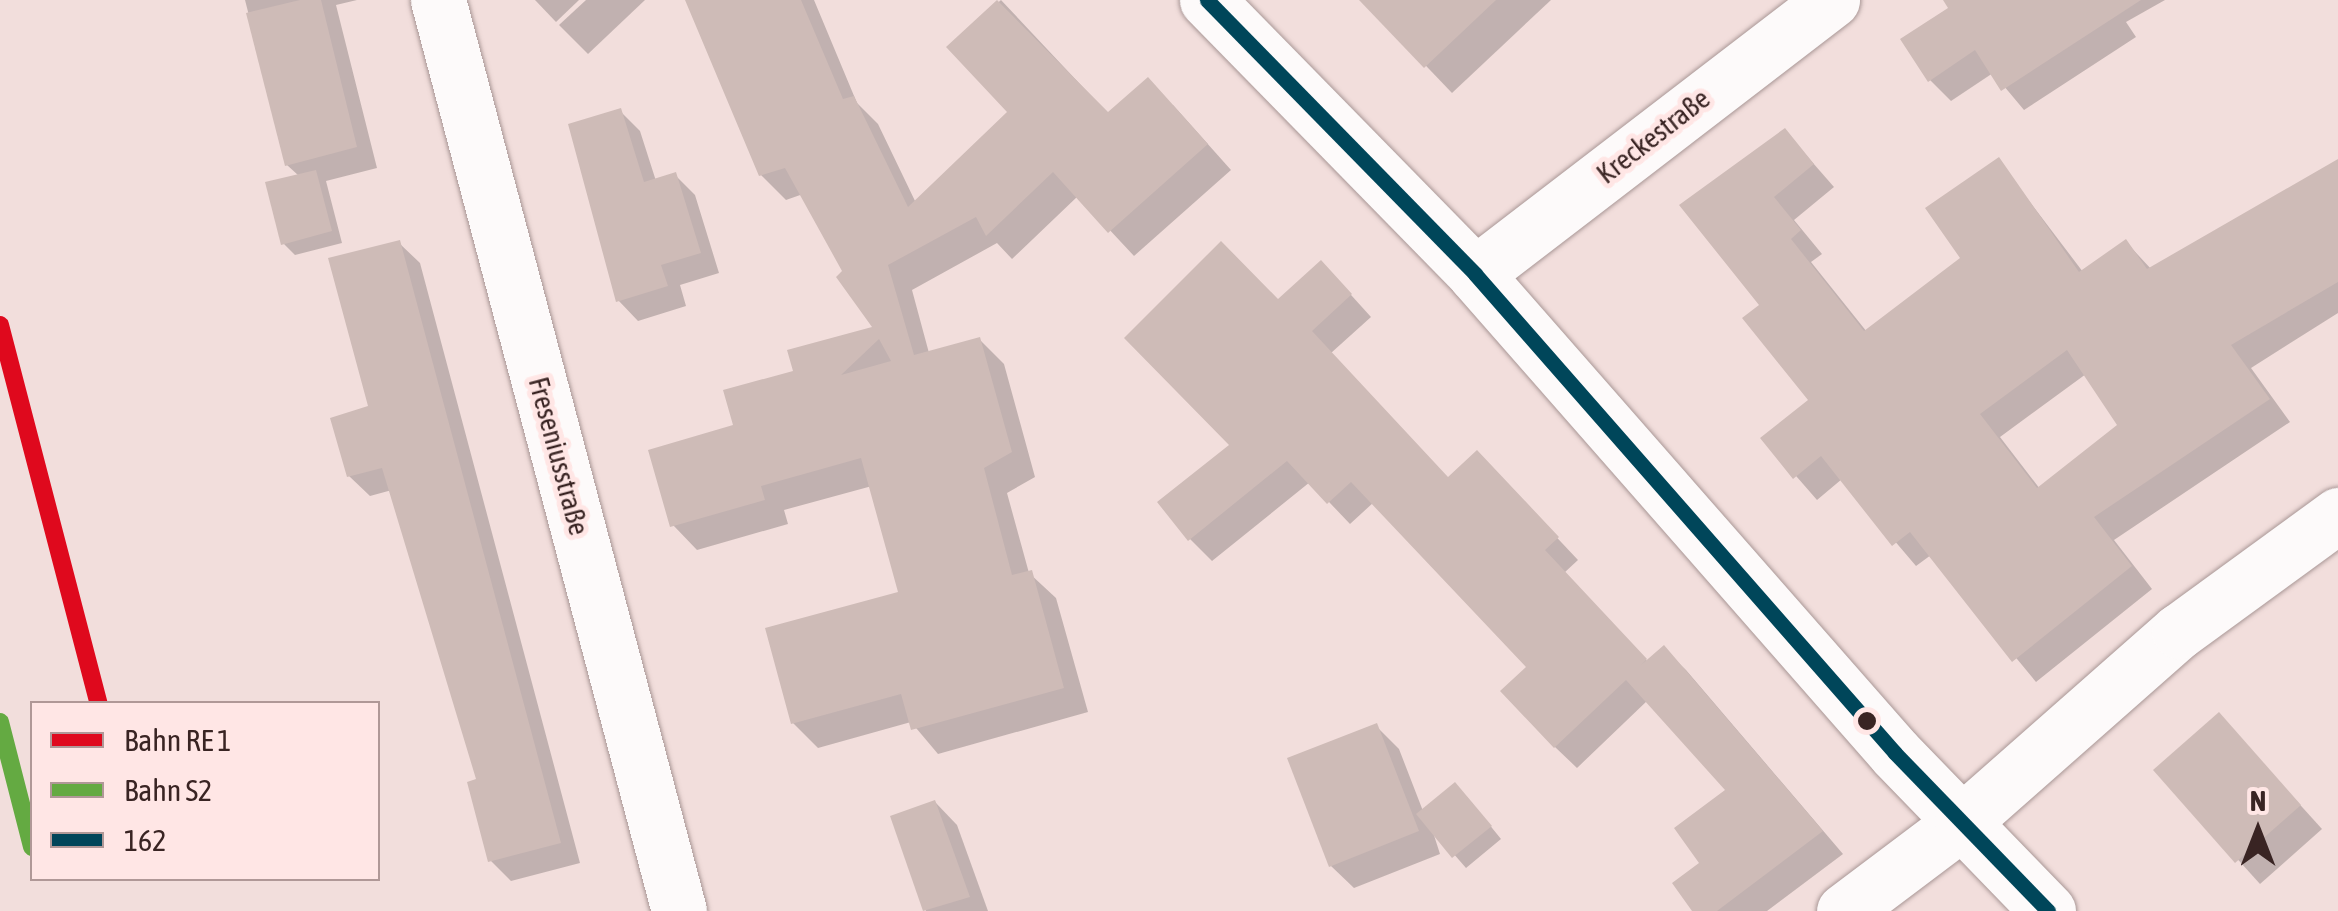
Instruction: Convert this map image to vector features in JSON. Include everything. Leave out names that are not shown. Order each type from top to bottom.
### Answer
[{"type":"street","name":"Freseniusstraße","points":[[438,0],[679,911]]},
{"type":"street","points":[[1208,0],[1476,274],[1962,822],[2048,911]]},
{"type":"street","name":"Kreckestraße","points":[[1476,274],[1832,0]]},
{"type":"street","points":[[1844,911],[1962,822],[2179,631],[2338,514]]},
{"type":"building","points":[[300,0],[321,0],[357,147],[285,166],[246,13]]},
{"type":"building","points":[[685,0],[801,0],[843,99],[854,96],[908,207],[1007,112],[946,47],[997,0],[1108,112],[1148,77],[1208,144],[1108,233],[1053,172],[986,236],[976,217],[888,265],[914,355],[980,337],[1012,452],[984,468],[1012,575],[1032,570],[1064,688],[911,730],[901,694],[791,724],[765,628],[898,592],[861,458],[761,486],[765,500],[670,527],[648,450],[733,425],[723,390],[793,371],[787,350],[872,327],[836,277],[842,271],[785,168],[759,176]],"holes":[[[879,339],[891,361],[841,375]]]},
{"type":"building","points":[[1359,0],[1496,0],[1424,68]]},
{"type":"building","points":[[1943,0],[2141,0],[2001,91],[1975,50],[1928,82],[1900,39],[1948,8]]},
{"type":"building","points":[[621,108],[644,182],[676,172],[701,253],[661,265],[668,286],[616,302],[568,124]]},
{"type":"building","points":[[1785,128],[1814,164],[1774,197],[1801,230],[1791,239],[1864,331],[1960,258],[1925,208],[1999,157],[2079,272],[2126,239],[2147,269],[2338,159],[2338,282],[2231,345],[2270,399],[2094,517],[2132,566],[2012,662],[1910,532],[1892,546],[1821,456],[1793,479],[1760,438],[1808,400],[1742,318],[1759,305],[1679,205]],"holes":[[[2067,350],[2117,425],[2037,488],[1980,414]]]},
{"type":"building","points":[[316,170],[332,231],[281,245],[265,182]]},
{"type":"building","points":[[400,240],[561,843],[488,862],[467,782],[476,779],[382,468],[347,477],[330,418],[368,406],[328,258]]},
{"type":"building","points":[[1221,241],[1278,299],[1321,260],[1352,294],[1312,331],[1448,477],[1477,450],[1559,537],[1545,550],[1647,659],[1641,665],[1664,645],[1823,831],[1717,911],[1692,911],[1672,883],[1699,863],[1674,828],[1725,790],[1626,680],[1554,748],[1500,691],[1526,667],[1351,482],[1327,504],[1287,461],[1188,541],[1157,502],[1229,445],[1124,338]]},
{"type":"building","points":[[2219,712],[2301,805],[2235,863],[2153,770]]},
{"type":"building","points":[[1377,723],[1419,831],[1329,867],[1287,758]]},
{"type":"building","points":[[1455,782],[1492,826],[1452,858],[1416,814]]},
{"type":"building","points":[[935,800],[970,897],[923,911],[890,816]]},
{"type":"transit line","name":"162","points":[[1207,0],[1475,274],[1895,753],[2048,911]]},
{"type":"transit line","points":[[0,325],[98,701]]},
{"type":"rail line","name":"S2","points":[[0,722],[30,839]]}]
